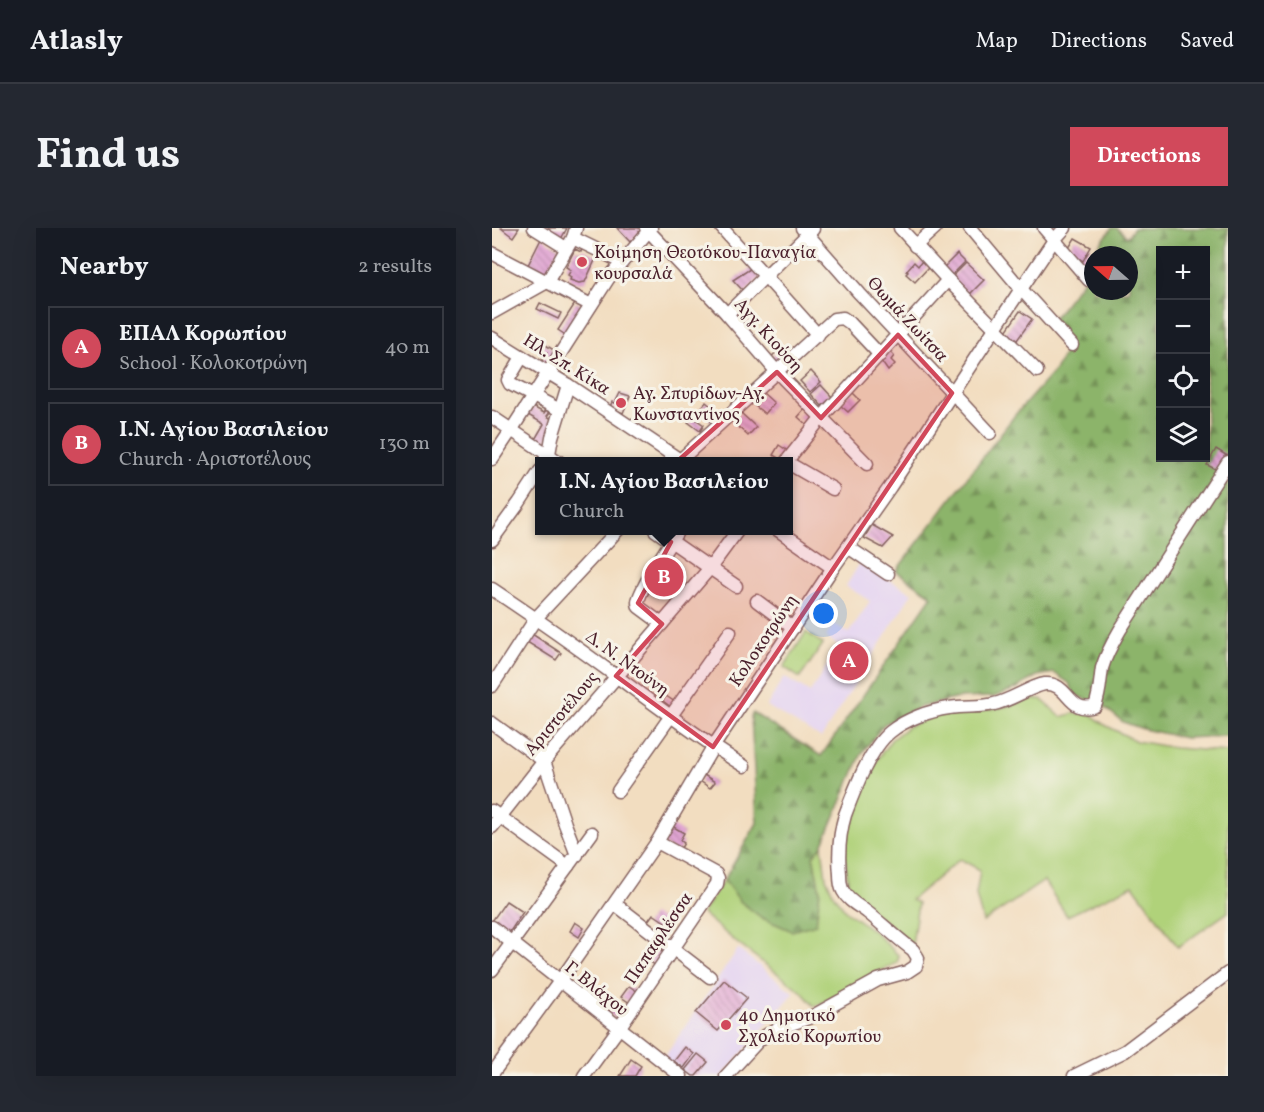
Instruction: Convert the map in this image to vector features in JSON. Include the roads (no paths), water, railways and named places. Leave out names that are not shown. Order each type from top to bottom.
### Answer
[{"type":"street","points":[[534,228],[571,238],[622,262]]},
{"type":"street","points":[[722,228],[818,335]]},
{"type":"street","points":[[900,228],[1037,371]]},
{"type":"street","points":[[915,246],[935,228]]},
{"type":"street","points":[[970,228],[1072,345]]},
{"type":"street","points":[[1044,228],[1084,274]]},
{"type":"street","name":"Κολοκοτρώνη","points":[[492,1074],[657,842],[713,747],[1054,240],[1065,228]]},
{"type":"street","points":[[492,459],[608,279],[648,229]]},
{"type":"street","name":"Αγγ. Κιούση","points":[[648,229],[777,372],[867,464]]},
{"type":"street","points":[[727,314],[808,230]]},
{"type":"street","name":"Θωμά Ζωίτσα","points":[[808,230],[898,335],[990,433]]},
{"type":"street","points":[[492,313],[547,282],[571,238]]},
{"type":"street","points":[[492,253],[591,305]]},
{"type":"street","points":[[791,457],[821,418],[948,280]]},
{"type":"street","points":[[685,457],[834,319],[843,318],[850,323],[880,355]]},
{"type":"street","name":"Ηλ. Σπ. Κίκα","points":[[492,338],[548,372],[675,457]]},
{"type":"street","points":[[522,357],[508,380],[510,384],[560,410]]},
{"type":"street","points":[[551,457],[552,437],[568,386]]},
{"type":"street","points":[[492,417],[548,457]]},
{"type":"street","points":[[726,1076],[760,1039],[778,1028],[811,1017],[878,980],[907,972],[916,966],[918,958],[912,950],[853,903],[843,891],[840,880],[838,852],[841,828],[860,778],[877,746],[891,731],[927,713],[951,707],[994,705],[1044,684],[1058,687],[1076,705],[1088,708],[1095,706],[1106,655],[1115,638],[1228,462]]},
{"type":"street","points":[[793,466],[833,489]]},
{"type":"street","points":[[492,540],[535,479]]},
{"type":"street","points":[[492,686],[536,618],[614,535]]},
{"type":"street","points":[[661,535],[736,586]]},
{"type":"street","points":[[662,624],[639,607],[638,603],[653,572],[675,535]]},
{"type":"street","name":"Αριστοτέλους","points":[[495,819],[710,568],[735,535]]},
{"type":"street","points":[[784,535],[833,568]]},
{"type":"street","points":[[848,547],[888,574]]},
{"type":"street","name":"Δ. Ν. Ντούνη","points":[[492,589],[536,618],[670,717],[744,766]]},
{"type":"street","points":[[757,601],[793,628]]},
{"type":"street","points":[[618,791],[730,632]]},
{"type":"street","points":[[492,723],[544,761],[577,855]]},
{"type":"street","points":[[495,819],[568,866]]},
{"type":"street","points":[[492,970],[592,833]]},
{"type":"street","name":"Παπαφλέσσα","points":[[584,1076],[717,884],[716,874],[657,842]]},
{"type":"street","points":[[615,904],[710,977]]},
{"type":"street","name":"Γ. Βλάχου","points":[[492,927],[681,1076]]},
{"type":"street","points":[[1074,1076],[1125,1051],[1228,973]]},
{"type":"place","name":"Κοίμηση Θεοτόκου-Παναγία κουρσαλά","points":[[582,262]]},
{"type":"place","name":"Αγ. Σπυρίδων-Αγ. Κωνσταντίνος","points":[[621,403]]},
{"type":"place","name":"Ι.Ν. Αγίου Βασιλείου","points":[[664,577]]},
{"type":"place","name":"ΕΠΑΛ Κορωπίου","points":[[849,661]]},
{"type":"place","name":"4ο Δημοτικό Σχολείο Κορωπίου","points":[[726,1025]]}]
